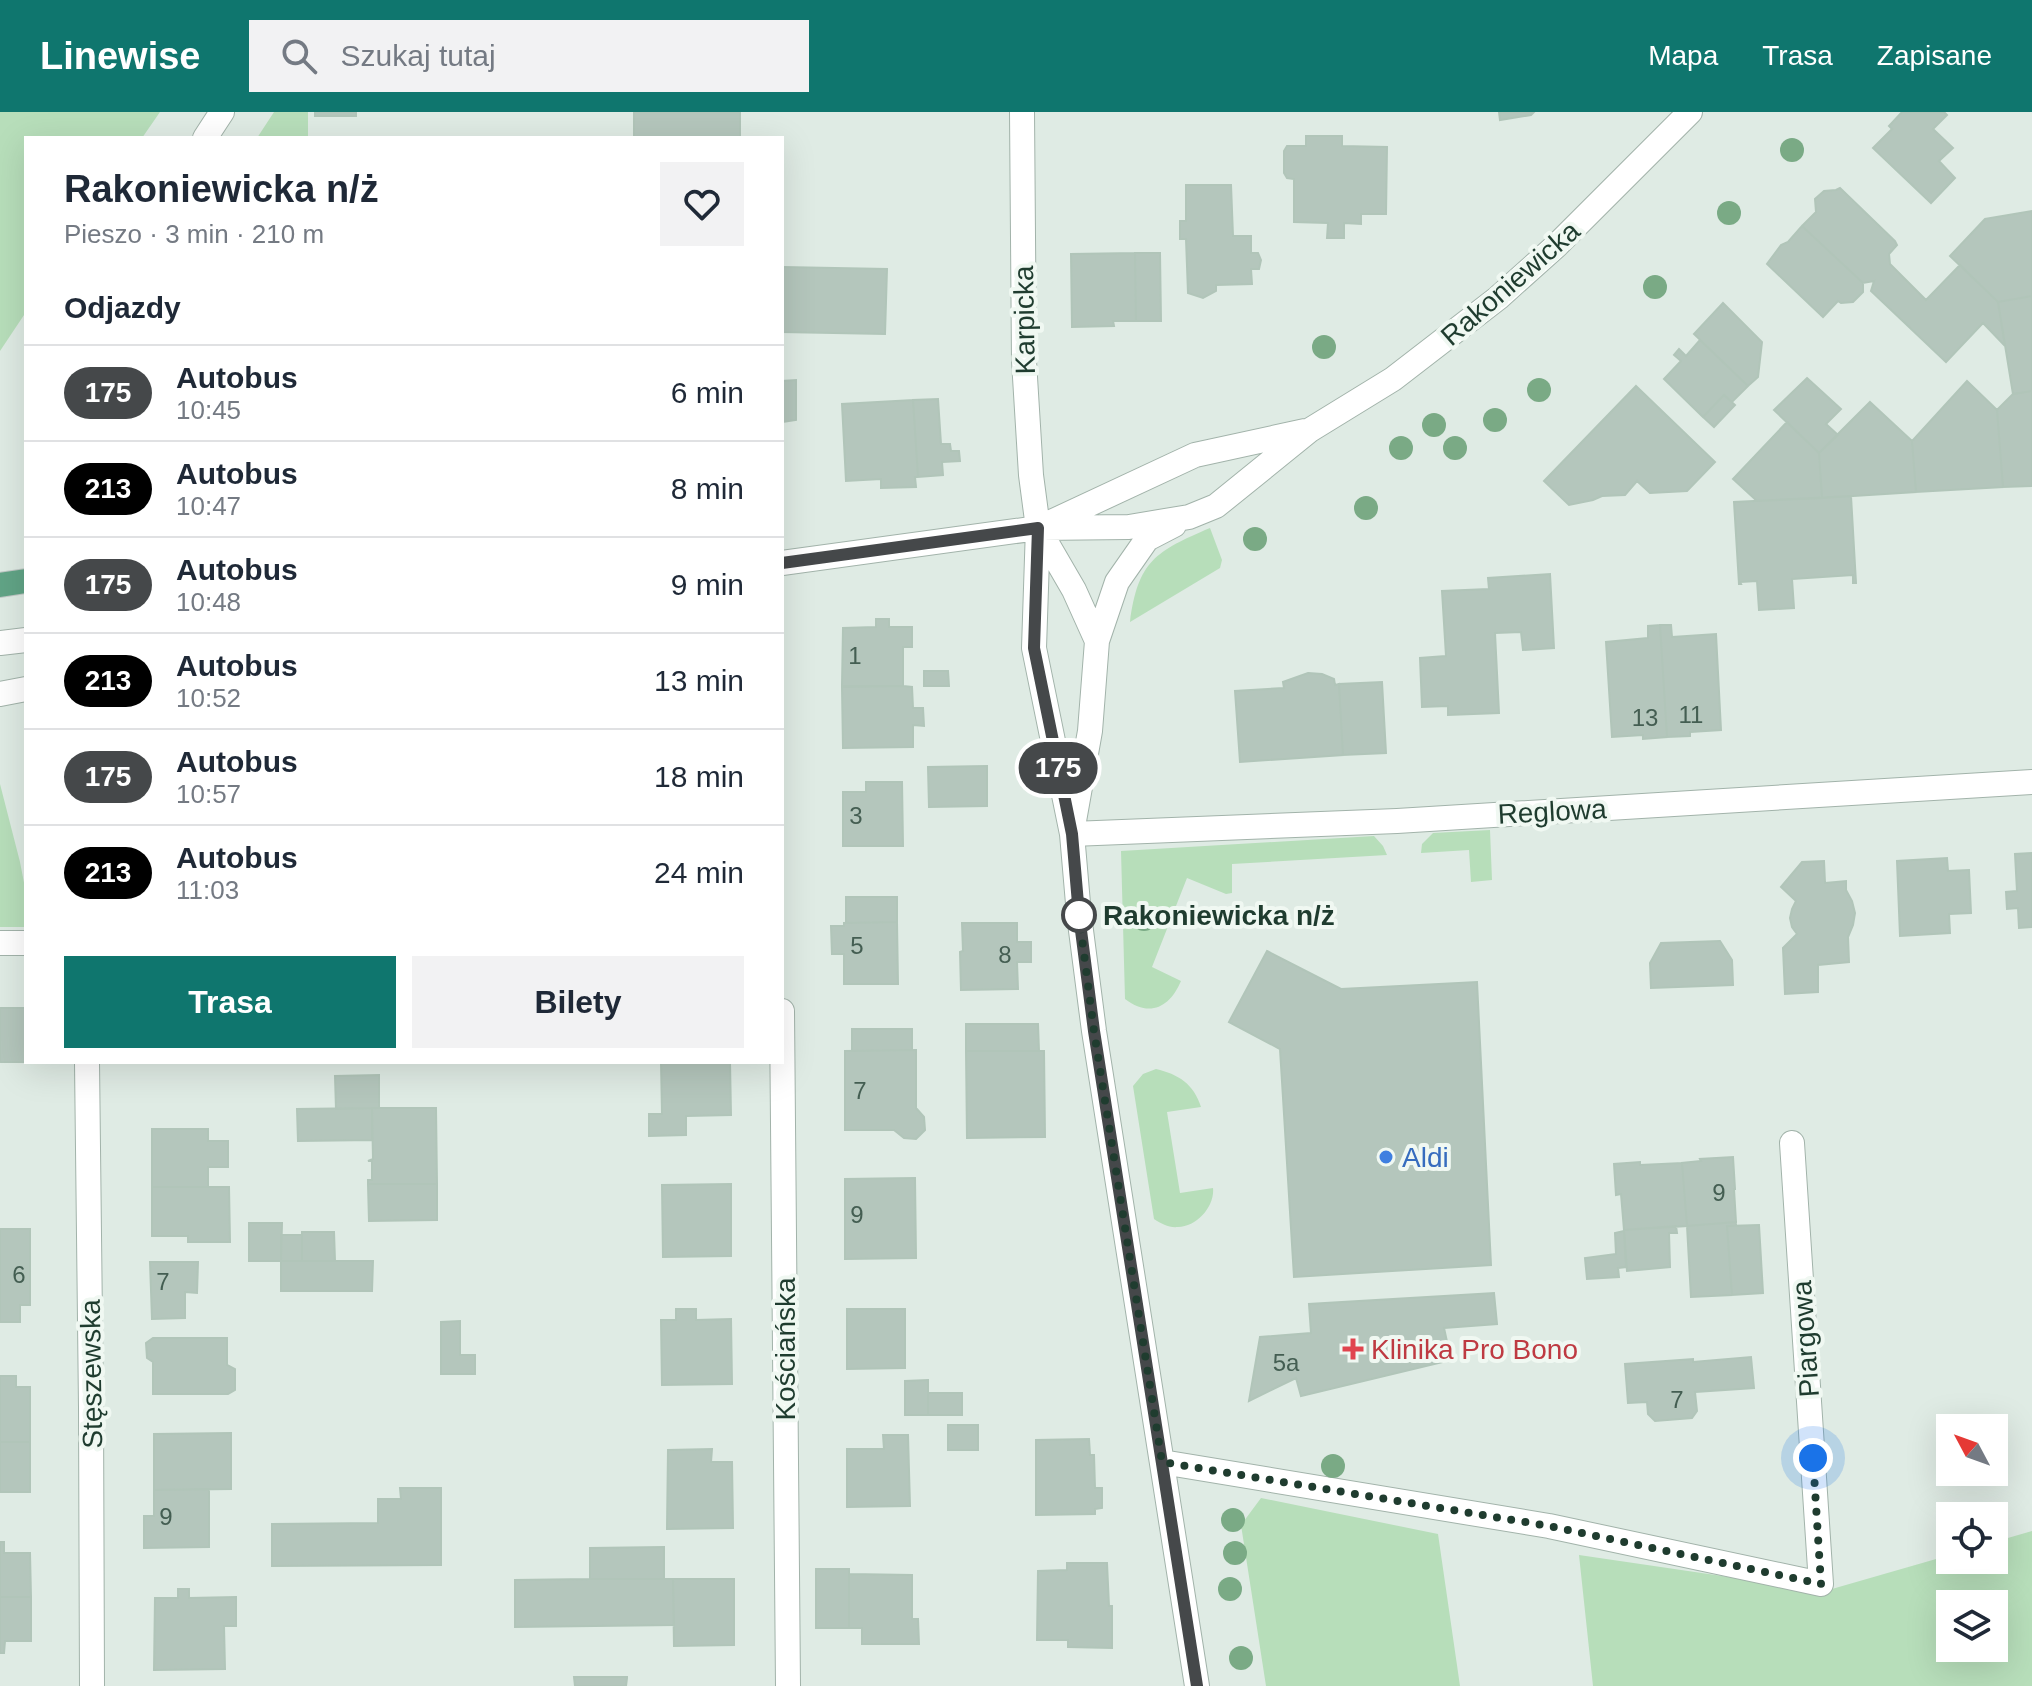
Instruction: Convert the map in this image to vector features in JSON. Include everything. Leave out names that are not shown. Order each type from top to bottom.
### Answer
[{"type":"main road","points":[[0,585],[24,581]]},
{"type":"street","points":[[206,136],[222,112]]},
{"type":"street","name":"Karpicka","points":[[1022,112],[1024,361],[1031,475],[1038,528]]},
{"type":"street","name":"Rakoniewicka","points":[[784,563],[1038,528],[1129,527],[1189,517],[1216,506],[1310,430],[1393,379],[1498,298],[1556,246],[1690,112]]},
{"type":"street","name":"Rakoniewicka","points":[[1038,528],[1195,455],[1310,430]]},
{"type":"street","points":[[1072,834],[1090,731],[1097,641],[1117,582],[1147,539],[1189,517]]},
{"type":"street","points":[[1038,528],[1074,590],[1097,641]]},
{"type":"street","points":[[1038,528],[1034,648],[1072,834],[1094,1031],[1197,1686]]},
{"type":"street","points":[[0,643],[24,640]]},
{"type":"street","points":[[0,694],[24,689]]},
{"type":"street","name":"Reglowa","points":[[1072,834],[1397,821],[2032,782]]},
{"type":"street","points":[[0,943],[24,943]]},
{"type":"street","name":"Stęszewska","points":[[87,1064],[92,1686]]},
{"type":"street","name":"Kościańska","points":[[782,1064],[788,1686]]},
{"type":"street","name":"Piargowa","points":[[1162,1462],[1549,1526],[1821,1584],[1792,1143]]},
{"type":"green space","points":[[0,112],[160,112],[143,136],[24,136],[24,315],[0,351]]},
{"type":"green space","points":[[274,112],[308,112],[308,136],[258,136]]},
{"type":"green space","points":[[1210,528],[1222,560],[1220,568],[1130,622],[1138,585],[1153,561],[1176,544]]},
{"type":"green space","points":[[0,784],[24,883],[24,927],[0,927]]},
{"type":"green space","points":[[1490,830],[1492,880],[1471,882],[1469,850],[1421,853],[1422,844],[1433,833]]},
{"type":"green space","points":[[1374,836],[1387,855],[1232,864],[1232,893],[1226,894],[1187,878],[1152,967],[1181,981],[1171,997],[1158,1007],[1143,1008],[1125,999],[1121,851]]},
{"type":"green space","points":[[1156,1069],[1184,1081],[1201,1107],[1167,1112],[1180,1193],[1213,1188],[1208,1208],[1198,1219],[1185,1226],[1169,1226],[1154,1219],[1133,1086],[1143,1074]]},
{"type":"green space","points":[[1261,1498],[1438,1534],[1460,1686],[1266,1686],[1241,1525]]},
{"type":"green space","points":[[2032,1531],[2032,1686],[1593,1686],[1579,1555],[1825,1591],[1936,1559],[1936,1574],[2008,1574],[2008,1538]]},
{"type":"building","points":[[315,112],[356,112],[356,116],[315,116]]},
{"type":"building","points":[[634,112],[740,112],[740,136],[634,136]]},
{"type":"building","points":[[1499,112],[1534,112],[1500,120]]},
{"type":"building","points":[[1902,112],[1944,112],[1947,115],[1933,129],[1953,148],[1939,161],[1955,178],[1931,203],[1873,148],[1892,129],[1889,126]]},
{"type":"building","points":[[1306,136],[1342,136],[1342,146],[1387,147],[1386,214],[1361,214],[1361,224],[1344,223],[1344,238],[1327,238],[1328,223],[1294,222],[1294,179],[1287,178],[1284,173],[1284,151],[1287,146],[1306,146]]},
{"type":"building","points":[[1186,185],[1231,185],[1233,236],[1251,236],[1251,253],[1258,253],[1261,260],[1259,269],[1251,269],[1252,284],[1216,285],[1216,291],[1203,298],[1188,293],[1186,239],[1180,239],[1180,221],[1186,221]]},
{"type":"building","points":[[1840,188],[1895,241],[1897,245],[1889,254],[1890,264],[1926,300],[1960,265],[1998,302],[2005,346],[1983,323],[1946,362],[1871,291],[1874,281],[1863,283],[1802,226],[1816,212],[1815,199],[1824,191]]},
{"type":"building","points":[[2032,211],[2032,296],[1998,302],[1950,256],[1985,219]]},
{"type":"building","points":[[1802,226],[1863,283],[1863,292],[1853,302],[1838,301],[1823,317],[1767,264],[1781,245],[1788,242]]},
{"type":"building","points":[[1135,253],[1136,321],[1113,321],[1114,326],[1072,327],[1071,254]]},
{"type":"building","points":[[1135,253],[1160,253],[1161,321],[1136,321]]},
{"type":"building","points":[[784,267],[887,269],[885,334],[784,332]]},
{"type":"building","points":[[2032,296],[2032,391],[2013,394],[1998,302]]},
{"type":"building","points":[[1723,303],[1762,342],[1758,377],[1748,386],[1694,334]]},
{"type":"building","points":[[1700,340],[1748,386],[1732,402],[1724,395],[1703,417],[1664,379],[1681,361],[1674,355],[1679,349],[1686,356]]},
{"type":"building","points":[[1807,378],[1841,409],[1826,424],[1838,435],[1819,453],[1774,410]]},
{"type":"building","points":[[796,380],[796,420],[784,422],[784,381]]},
{"type":"building","points":[[1967,381],[1997,410],[2003,487],[1916,492],[1912,441]]},
{"type":"building","points":[[1636,386],[1715,462],[1687,491],[1650,493],[1637,481],[1625,495],[1602,496],[1569,505],[1544,481]]},
{"type":"building","points":[[2032,391],[2032,486],[2003,487],[1997,410],[2013,394]]},
{"type":"building","points":[[1724,395],[1735,405],[1714,427],[1703,417]]},
{"type":"building","points":[[938,399],[941,444],[950,444],[951,451],[959,451],[960,461],[942,462],[943,475],[918,477],[913,400]]},
{"type":"building","points":[[913,400],[916,487],[881,488],[881,479],[846,481],[842,404]]},
{"type":"building","points":[[1870,402],[1912,441],[1916,492],[1822,498],[1819,453]]},
{"type":"building","points":[[1787,422],[1819,453],[1822,498],[1757,501],[1733,479]]},
{"type":"building","points":[[1851,496],[1856,583],[1853,583],[1853,575],[1792,579],[1794,608],[1759,610],[1757,581],[1739,584],[1734,502]]},
{"type":"building","points":[[1550,574],[1554,648],[1523,650],[1521,632],[1495,633],[1499,713],[1448,715],[1448,706],[1422,707],[1420,658],[1446,656],[1442,591],[1489,589],[1488,578]]},
{"type":"building","points":[[876,619],[889,619],[889,627],[912,627],[912,647],[903,647],[903,686],[842,686],[843,628],[876,627]]},
{"type":"building","points":[[1660,625],[1671,625],[1672,637],[1716,634],[1721,730],[1667,737]]},
{"type":"building","points":[[1660,625],[1667,737],[1612,737],[1606,642],[1648,638],[1648,626]]},
{"type":"building","points":[[924,671],[948,671],[949,686],[924,686]]},
{"type":"building","points":[[1308,673],[1322,674],[1334,679],[1335,685],[1339,684],[1343,755],[1240,762],[1235,691],[1284,688],[1283,682]]},
{"type":"building","points":[[1382,682],[1386,753],[1343,755],[1339,684]]},
{"type":"building","points":[[842,687],[912,687],[913,708],[923,708],[924,726],[913,725],[913,747],[843,748]]},
{"type":"building","points":[[987,766],[987,806],[929,807],[928,767]]},
{"type":"building","points":[[866,782],[902,782],[903,846],[843,846],[843,792],[866,792]]},
{"type":"building","points":[[2032,853],[2032,927],[2019,928],[2018,908],[2007,909],[2006,892],[2017,891],[2015,854]]},
{"type":"building","points":[[1947,858],[1948,871],[1969,870],[1971,913],[1949,914],[1950,933],[1900,936],[1897,861]]},
{"type":"building","points":[[1824,861],[1825,883],[1846,881],[1846,890],[1855,913],[1848,937],[1849,962],[1818,965],[1818,992],[1785,994],[1783,948],[1797,934],[1790,918],[1796,901],[1781,887],[1802,862]]},
{"type":"building","points":[[846,897],[897,897],[897,922],[846,923]]},
{"type":"building","points":[[897,922],[898,984],[844,984],[844,954],[832,954],[831,926]]},
{"type":"building","points":[[962,923],[1017,923],[1017,942],[1031,942],[1031,962],[1017,962],[1018,989],[961,990]]},
{"type":"building","points":[[1720,941],[1732,960],[1733,985],[1651,988],[1650,963],[1661,943]]},
{"type":"building","name":"Aldi","points":[[1267,951],[1341,989],[1477,982],[1491,1265],[1294,1277],[1280,1049],[1229,1022]]},
{"type":"building","points":[[0,1008],[24,1008],[24,1062],[0,1062]]},
{"type":"building","points":[[966,1024],[1038,1024],[1039,1051],[966,1051]]},
{"type":"building","points":[[852,1029],[912,1029],[912,1050],[852,1051]]},
{"type":"building","points":[[916,1050],[916,1108],[924,1117],[925,1130],[916,1139],[904,1138],[894,1130],[845,1130],[845,1051]]},
{"type":"building","points":[[966,1051],[1044,1051],[1045,1137],[967,1138]]},
{"type":"building","points":[[661,1064],[730,1064],[731,1115],[686,1116],[686,1135],[649,1136],[649,1114],[662,1114]]},
{"type":"building","points":[[379,1075],[379,1108],[336,1109],[335,1076]]},
{"type":"building","points":[[372,1108],[436,1108],[437,1184],[368,1184],[368,1180],[372,1180],[372,1161],[368,1161],[373,1159]]},
{"type":"building","points":[[372,1108],[372,1140],[298,1141],[297,1109]]},
{"type":"building","points":[[152,1129],[208,1129],[208,1141],[228,1141],[228,1167],[208,1167],[208,1187],[152,1187]]},
{"type":"building","points":[[1733,1157],[1736,1222],[1687,1226],[1682,1163]]},
{"type":"building","points":[[1640,1162],[1640,1165],[1682,1163],[1687,1226],[1624,1230],[1621,1194],[1616,1195],[1614,1164]]},
{"type":"building","points":[[915,1178],[916,1258],[845,1259],[845,1179]]},
{"type":"building","points":[[368,1184],[437,1184],[437,1220],[369,1221]]},
{"type":"building","points":[[731,1184],[731,1256],[663,1257],[662,1185]]},
{"type":"building","points":[[152,1187],[229,1187],[230,1242],[188,1242],[188,1236],[152,1236]]},
{"type":"building","points":[[1736,1222],[1736,1226],[1727,1226],[1732,1295],[1691,1297],[1687,1226]]},
{"type":"building","points":[[249,1223],[282,1223],[281,1261],[249,1261]]},
{"type":"building","points":[[1759,1225],[1763,1293],[1732,1295],[1727,1226]]},
{"type":"building","points":[[1676,1226],[1677,1233],[1669,1233],[1670,1267],[1627,1271],[1624,1230]]},
{"type":"building","points":[[0,1229],[30,1229],[30,1305],[20,1305],[20,1322],[0,1322]]},
{"type":"building","points":[[1624,1231],[1626,1267],[1618,1268],[1619,1277],[1587,1279],[1585,1258],[1616,1254],[1615,1233]]},
{"type":"building","points":[[302,1232],[334,1232],[335,1261],[302,1261]]},
{"type":"building","points":[[281,1235],[302,1235],[302,1261],[281,1261]]},
{"type":"building","points":[[281,1261],[373,1261],[372,1291],[281,1291]]},
{"type":"building","points":[[150,1262],[198,1262],[197,1293],[185,1292],[185,1318],[152,1319]]},
{"type":"building","name":"Klinika Pro Bono","points":[[1494,1293],[1497,1324],[1444,1328],[1451,1360],[1301,1396],[1296,1378],[1249,1401],[1260,1337],[1311,1333],[1309,1304]]},
{"type":"building","points":[[676,1309],[696,1309],[696,1320],[731,1319],[732,1384],[662,1385],[661,1320],[676,1320]]},
{"type":"building","points":[[847,1309],[905,1309],[905,1368],[847,1369]]},
{"type":"building","points":[[460,1321],[460,1355],[475,1355],[475,1374],[441,1374],[441,1322]]},
{"type":"building","points":[[153,1338],[227,1338],[227,1365],[235,1369],[235,1390],[228,1394],[153,1394],[153,1362],[147,1358],[146,1343]]},
{"type":"building","points":[[1751,1357],[1754,1388],[1695,1392],[1697,1411],[1692,1418],[1655,1421],[1648,1414],[1647,1402],[1628,1403],[1625,1364]]},
{"type":"building","points":[[0,1376],[16,1376],[16,1387],[30,1387],[30,1442],[0,1442]]},
{"type":"building","points":[[928,1380],[928,1415],[905,1415],[905,1381]]},
{"type":"building","points":[[928,1393],[962,1393],[962,1415],[928,1415]]},
{"type":"building","points":[[948,1425],[978,1425],[978,1450],[948,1450]]},
{"type":"building","points":[[231,1433],[231,1489],[154,1490],[154,1434]]},
{"type":"building","points":[[883,1435],[908,1435],[910,1506],[847,1507],[847,1449],[884,1449]]},
{"type":"building","points":[[1089,1439],[1090,1455],[1094,1455],[1095,1488],[1102,1488],[1102,1508],[1095,1509],[1095,1514],[1036,1515],[1036,1440]]},
{"type":"building","points":[[0,1442],[30,1442],[30,1492],[0,1492]]},
{"type":"building","points":[[712,1449],[711,1462],[732,1462],[733,1528],[667,1529],[668,1450]]},
{"type":"building","points":[[400,1488],[441,1488],[441,1565],[272,1566],[272,1524],[378,1523],[378,1499],[401,1499]]},
{"type":"building","points":[[209,1489],[209,1547],[144,1548],[144,1516],[154,1516],[154,1490]]},
{"type":"building","points":[[0,1542],[4,1542],[4,1553],[30,1553],[31,1597],[0,1597]]},
{"type":"building","points":[[664,1547],[664,1579],[590,1579],[590,1548]]},
{"type":"building","points":[[1067,1563],[1107,1563],[1109,1606],[1112,1606],[1112,1648],[1068,1647],[1068,1640],[1037,1640],[1038,1571],[1067,1570]]},
{"type":"building","points":[[816,1569],[849,1569],[849,1628],[816,1628]]},
{"type":"building","points":[[849,1574],[912,1575],[912,1619],[918,1619],[919,1644],[862,1644],[862,1628],[849,1628]]},
{"type":"building","points":[[673,1579],[674,1625],[515,1627],[515,1580]]},
{"type":"building","points":[[673,1579],[734,1579],[734,1645],[674,1646]]},
{"type":"building","points":[[178,1589],[189,1589],[189,1598],[236,1597],[236,1626],[224,1626],[225,1669],[154,1670],[155,1598],[178,1598]]},
{"type":"building","points":[[0,1597],[31,1597],[31,1641],[5,1641],[4,1653],[0,1653]]},
{"type":"building","points":[[574,1677],[627,1678],[626,1686],[575,1686]]},
{"type":"bus line","name":"175","points":[[784,563],[1038,528],[1034,648],[1072,834],[1094,1031],[1197,1686]]},
{"type":"place","name":"Rakoniewicka n/ż","points":[[1079,915]]},
{"type":"place","name":"Aldi","points":[[1386,1157]]},
{"type":"place","name":"Klinika Pro Bono","points":[[1353,1349]]},
{"type":"route","points":[[1079,915],[1094,1031],[1162,1462],[1549,1526],[1821,1584],[1813,1458]]}]
